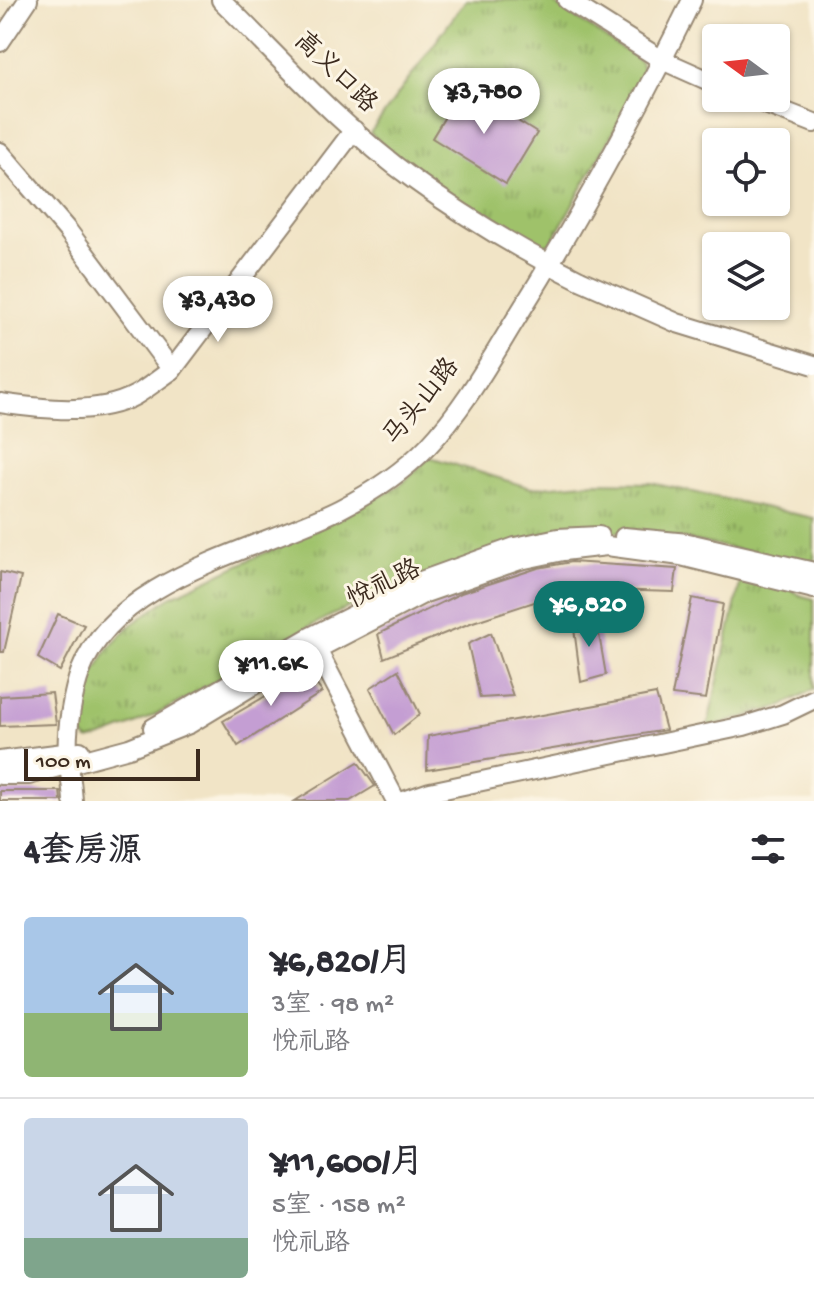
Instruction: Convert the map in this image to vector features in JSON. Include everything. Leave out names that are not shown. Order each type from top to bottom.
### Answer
[{"type":"street","points":[[0,42],[28,0]]},
{"type":"street","name":"高义口路","points":[[221,0],[354,130],[412,178],[550,265],[677,323],[814,365]]},
{"type":"street","points":[[567,0],[662,60],[702,78]]},
{"type":"street","name":"马头山路","points":[[73,801],[69,758],[73,705],[81,671],[96,640],[123,611],[165,584],[340,509],[395,477],[429,445],[469,395],[550,265],[692,0]]},
{"type":"street","points":[[786,112],[814,123]]},
{"type":"street","points":[[0,403],[66,408],[101,405],[134,396],[172,370],[354,130]]},
{"type":"street","points":[[0,152],[68,231],[172,370]]},
{"type":"street","name":"悦礼路","points":[[0,761],[69,758],[129,748],[189,724],[313,643],[421,581],[515,547],[558,538],[609,535],[688,543],[814,572]]},
{"type":"street","name":"悦礼路","points":[[313,643],[425,593],[520,560],[607,546],[681,556],[814,589]]},
{"type":"street","points":[[313,643],[396,801]]},
{"type":"street","points":[[404,801],[430,792],[744,726],[783,714],[814,699]]},
{"type":"street","name":"悦礼路","points":[[0,775],[29,775],[69,758]]},
{"type":"green space","points":[[466,0],[549,0],[640,61],[644,77],[551,243],[536,246],[477,213],[416,172],[370,133]]},
{"type":"green space","points":[[430,457],[531,488],[595,482],[651,483],[814,518],[814,567],[658,535],[595,531],[547,535],[375,596],[303,630],[199,692],[145,719],[89,741],[82,735],[82,713],[93,675],[108,649],[132,624],[170,597],[346,515],[403,483]]},
{"type":"green space","points":[[742,575],[786,586],[799,595],[814,599],[814,689],[782,706],[707,728]]},
{"type":"building","points":[[463,87],[537,133],[506,184],[432,138]]},
{"type":"building","points":[[571,562],[677,569],[674,592],[574,589],[473,622],[384,658],[378,634],[461,593],[538,568]]},
{"type":"building","points":[[0,572],[21,577],[4,652],[0,652]]},
{"type":"building","points":[[692,598],[723,604],[706,699],[672,695]]},
{"type":"building","points":[[58,614],[84,625],[60,671],[38,658]]},
{"type":"building","points":[[596,617],[606,675],[581,682],[573,621]]},
{"type":"building","points":[[491,633],[513,696],[480,698],[468,644]]},
{"type":"building","points":[[398,670],[420,714],[394,735],[370,688]]},
{"type":"building","points":[[307,672],[322,692],[238,746],[223,721]]},
{"type":"building","points":[[52,693],[56,724],[0,726],[0,696]]},
{"type":"building","points":[[656,694],[666,730],[427,770],[428,736]]},
{"type":"building","points":[[358,762],[375,786],[350,801],[295,801]]},
{"type":"building","points":[[0,791],[60,791],[61,801],[0,801]]}]
